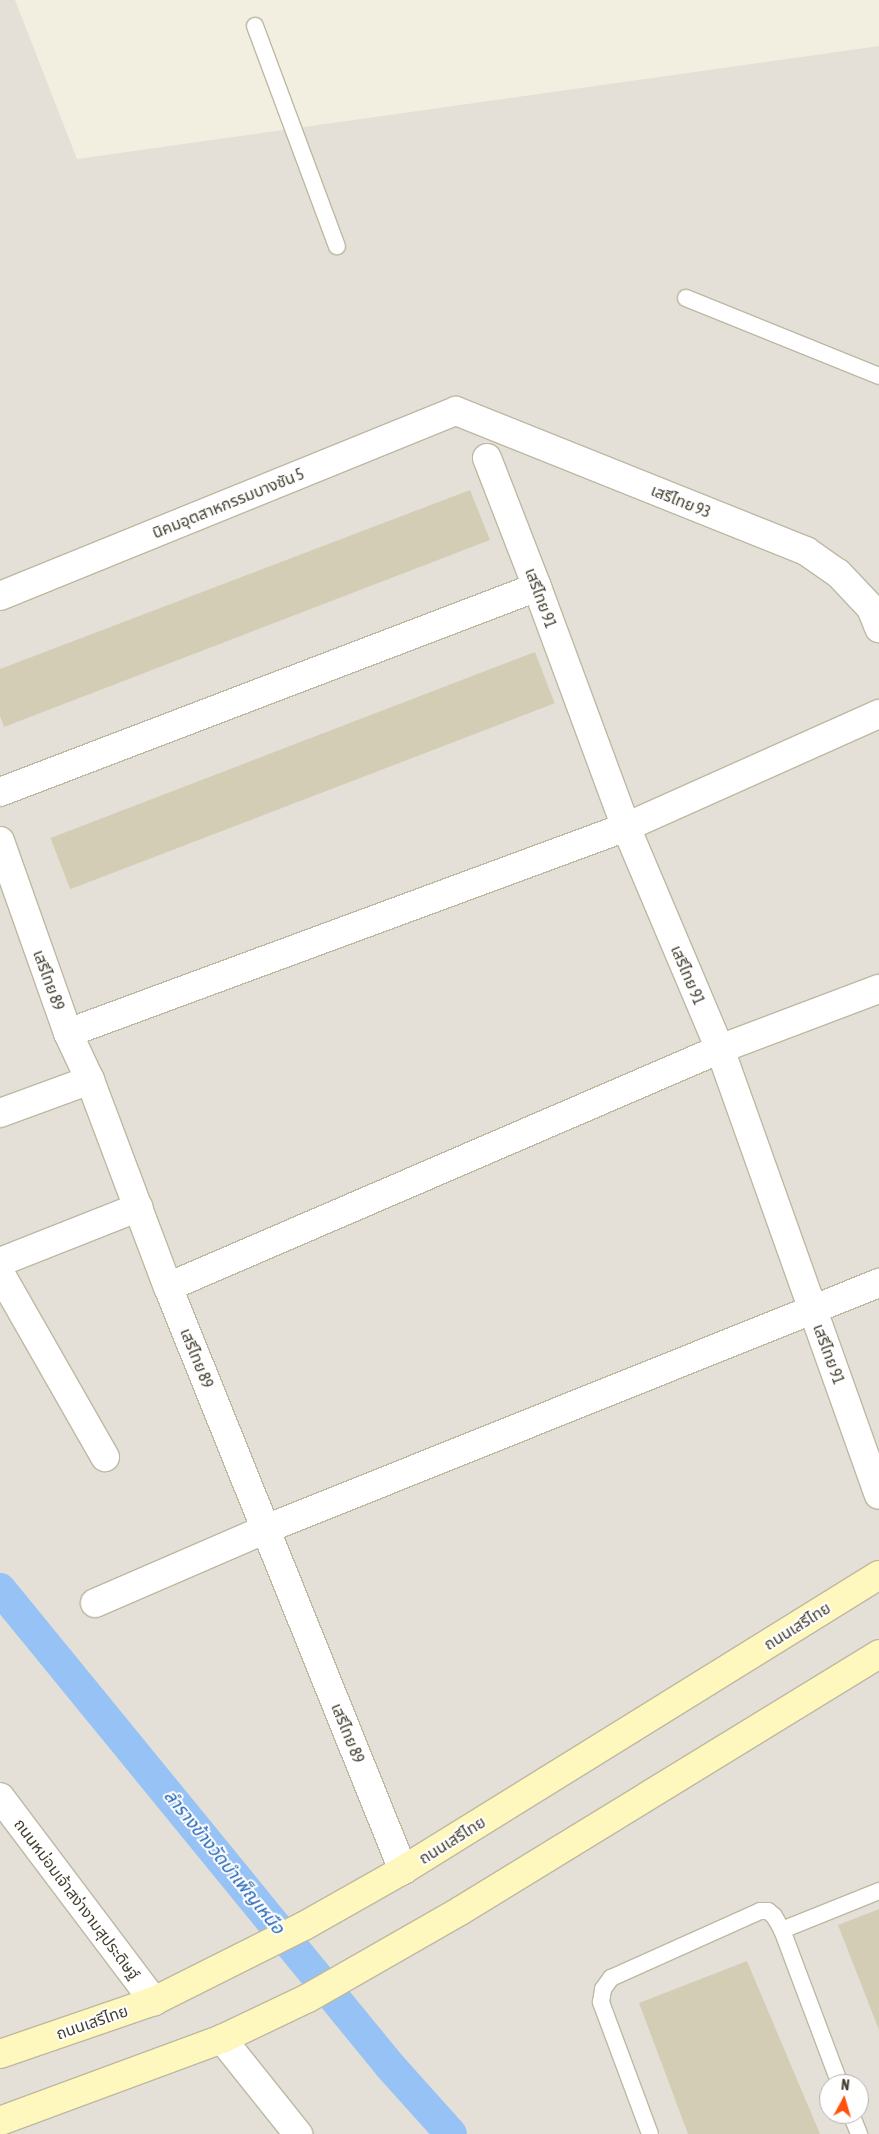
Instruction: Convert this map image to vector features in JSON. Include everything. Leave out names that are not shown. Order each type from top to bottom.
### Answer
[{"type":"main road","name":"ถนนเสรีไทย","points":[[0,2054],[154,2001],[304,1926],[403,1870],[879,1575]]},
{"type":"main road","points":[[0,2121],[222,2039],[308,1998],[460,1911],[879,1654]]},
{"type":"street","name":"นิคมอุตสาหกรรมบางชัน 5","points":[[0,596],[456,411]]},
{"type":"street","name":"เสรีไทย 93","points":[[456,411],[806,551],[838,573],[876,614]]},
{"type":"street","name":"เสรีไทย 91","points":[[486,458],[538,587],[626,827],[720,1049],[879,1495]]},
{"type":"street","points":[[0,792],[538,587]]},
{"type":"street","points":[[68,1033],[626,827],[879,714]]},
{"type":"street","name":"เสรีไทย 89","points":[[0,842],[68,1033],[90,1080],[140,1207],[168,1287],[403,1870]]},
{"type":"street","points":[[168,1287],[720,1049],[879,989]]},
{"type":"street","points":[[0,1113],[90,1080]]},
{"type":"street","points":[[0,1262],[140,1207]]},
{"type":"street","points":[[0,1273],[104,1457]]},
{"type":"street","points":[[95,1603],[266,1529],[879,1283]]},
{"type":"street","name":"ถนนหม่อมเจ้าสง่างามสุประดิษฐ์","points":[[0,1797],[154,2001]]},
{"type":"street","points":[[222,2039],[298,2134]]},
{"type":"lane","points":[[255,26],[337,246]]},
{"type":"lane","points":[[686,298],[879,376]]},
{"type":"lane","points":[[782,1930],[879,1891]]},
{"type":"lane","points":[[650,2134],[601,2002],[603,1989],[611,1978],[760,1911],[768,1911],[774,1916],[782,1930],[836,2074]]},
{"type":"shaded area","points":[[0,0],[15,0],[77,159],[879,46],[879,2134],[0,2134]]},
{"type":"building","points":[[470,490],[490,540],[4,727],[0,716],[0,669]]},
{"type":"building","points":[[535,652],[555,703],[70,889],[50,838]]},
{"type":"building","points":[[879,1909],[879,2030],[838,1925]]},
{"type":"building","points":[[747,1961],[820,2134],[688,2134],[639,2003]]},
{"type":"waterway","name":"ลำรางข้างวัดบำเพ็ญเหนือ","points":[[0,1589],[390,2066],[451,2134]]}]
